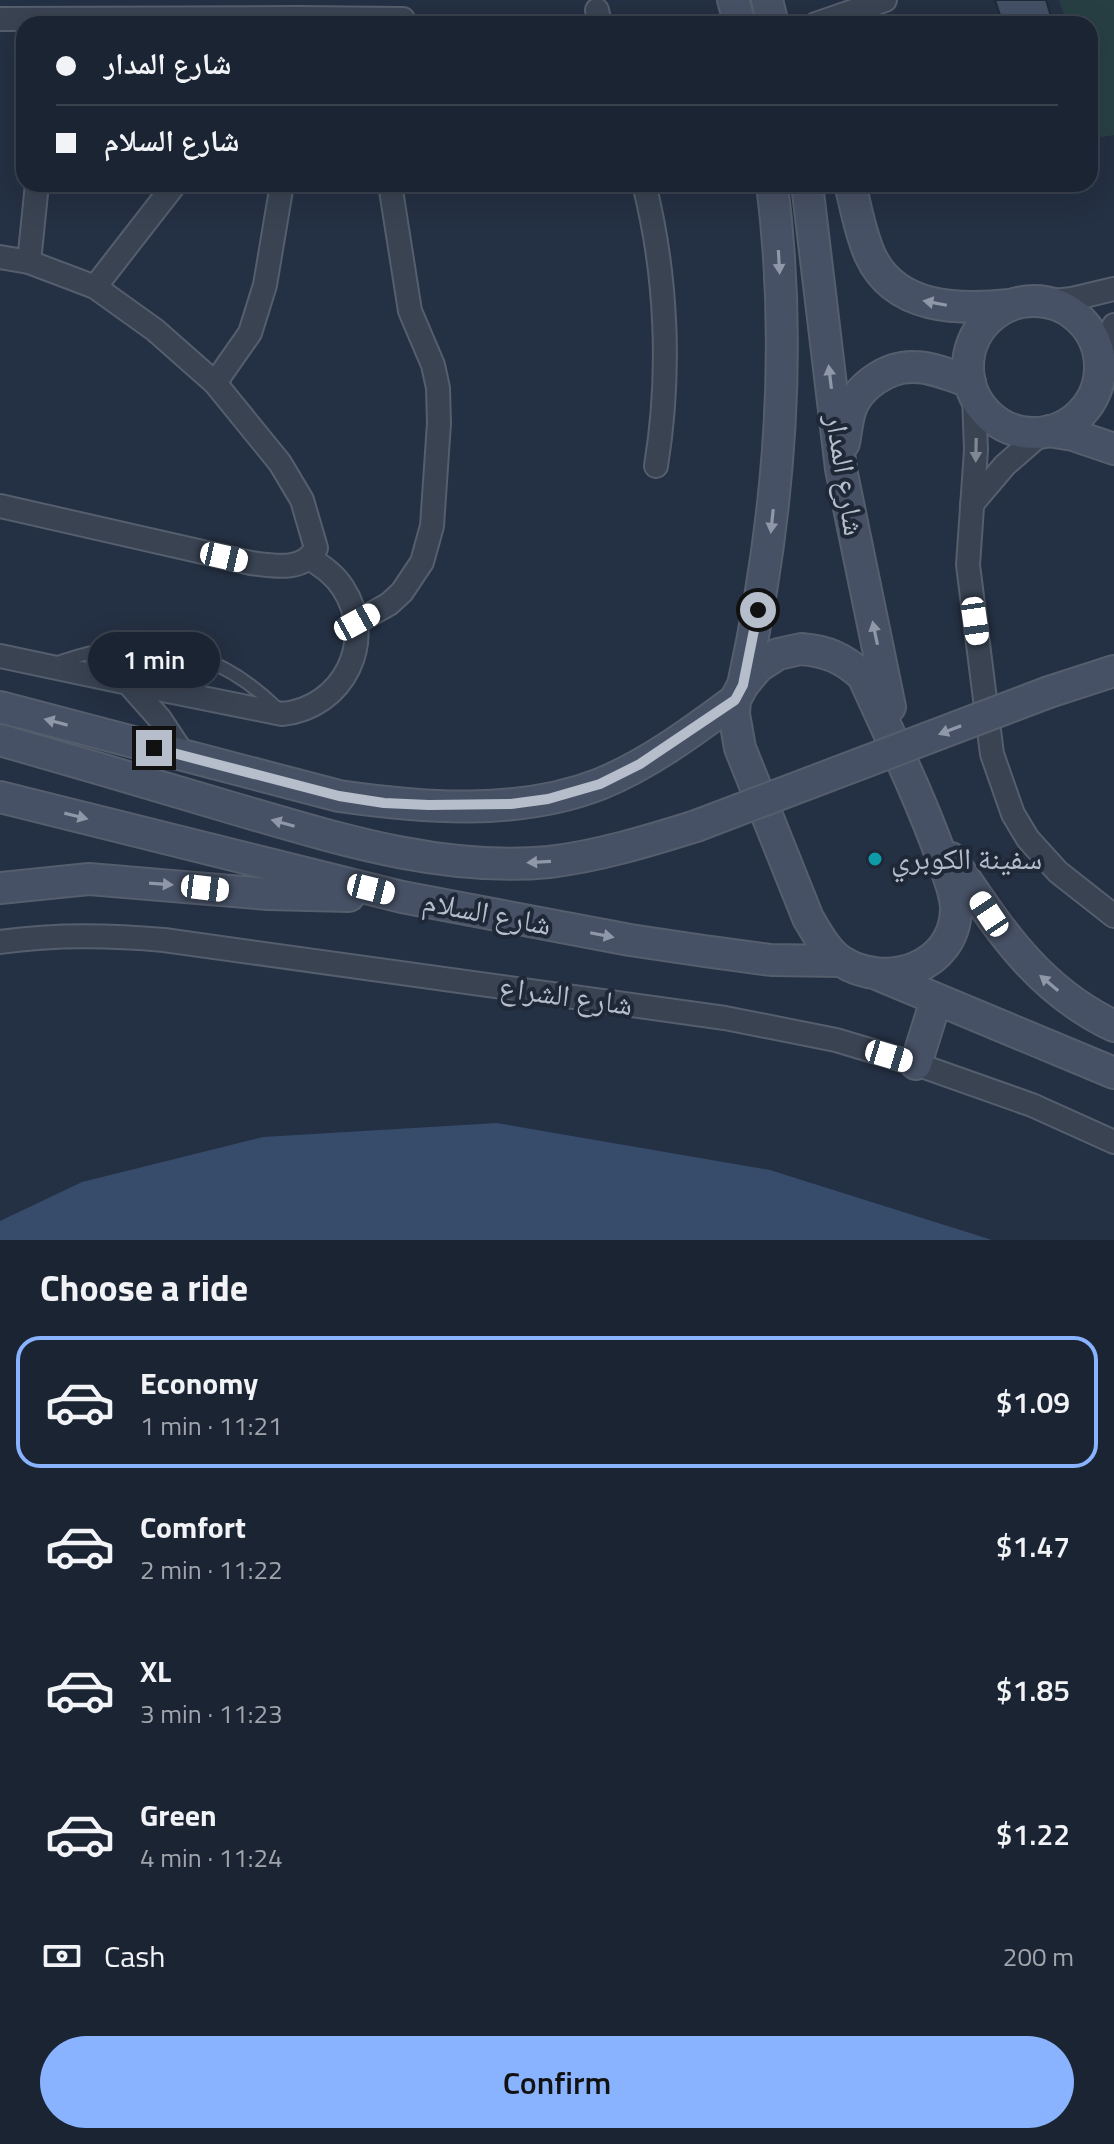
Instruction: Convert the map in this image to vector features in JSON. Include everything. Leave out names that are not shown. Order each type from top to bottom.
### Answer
[{"type":"main road","name":"شارع المدار","points":[[773,192],[782,343],[780,431],[770,533],[735,728],[751,777],[808,918],[821,942],[840,961]]},
{"type":"main road","name":"شارع المدار","points":[[808,192],[841,469],[902,764]]},
{"type":"main road","points":[[852,192],[869,254],[880,274],[896,289],[916,300],[950,306],[978,308],[1044,302],[1061,306],[1081,321],[1095,342],[1114,411]]},
{"type":"main road","points":[[1012,305],[985,322],[970,350],[972,389],[982,408],[1003,425],[1029,433],[1073,435],[1114,449]]},
{"type":"main road","points":[[841,469],[851,409],[865,387],[887,372],[913,366],[939,371],[972,389]]},
{"type":"main road","points":[[1046,432],[1077,418],[1095,392],[1100,368]]},
{"type":"main road","points":[[0,707],[339,796],[384,803],[511,804],[548,799],[600,784],[640,764],[739,693],[758,667],[778,654],[801,649],[824,651],[846,660],[863,676],[930,827],[956,908],[954,927],[946,945],[933,959],[916,969],[878,974]]},
{"type":"main road","points":[[0,740],[324,834],[414,855],[498,863],[549,862],[622,849],[696,826],[1049,692],[1114,671]]},
{"type":"main road","name":"شارع السلام","points":[[0,797],[402,897],[704,951],[771,960],[840,961]]},
{"type":"main road","points":[[930,827],[1025,962],[1075,1004],[1114,1026]]},
{"type":"main road","points":[[0,888],[89,879],[268,894],[402,897]]},
{"type":"main road","points":[[840,961],[1114,1073]]},
{"type":"main road","points":[[916,1064],[936,1000]]},
{"type":"street","points":[[839,16],[885,0]]},
{"type":"street","points":[[373,16],[403,14]]},
{"type":"street","points":[[29,262],[36,192]]},
{"type":"street","points":[[95,287],[169,192]]},
{"type":"street","points":[[215,383],[250,333],[265,285],[281,192]]},
{"type":"street","points":[[357,622],[389,604],[408,585],[422,562],[432,526],[439,423],[438,388],[433,365],[410,311],[391,192]]},
{"type":"street","points":[[646,192],[657,253],[663,316],[665,379],[656,466]]},
{"type":"street","points":[[0,257],[29,262],[95,287],[155,330],[215,383],[280,463],[302,500],[316,548],[311,559],[299,564],[251,563],[0,506]]},
{"type":"street","points":[[1044,302],[1114,289]]},
{"type":"street","points":[[1100,368],[1114,325]]},
{"type":"street","points":[[972,389],[976,450],[968,565],[992,754],[1013,814],[1028,839],[1058,872],[1114,916]]},
{"type":"street","points":[[972,504],[1005,465],[1046,432]]},
{"type":"street","points":[[0,656],[282,714],[309,707],[337,687],[354,656],[357,622],[352,602],[342,585],[328,570],[311,559]]},
{"type":"street","points":[[128,683],[160,719],[185,757]]},
{"type":"street","name":"شارع الشراع","points":[[0,942],[66,936],[164,940],[725,1018],[836,1040],[916,1064],[1032,1105],[1114,1142]]},
{"type":"lane","points":[[50,665],[84,652],[120,646],[157,647],[192,654],[226,668],[246,681],[282,714]]},
{"type":"green space","points":[[1059,0],[1114,0],[1114,135],[1098,138],[1098,16],[1064,16]]},
{"type":"water","points":[[497,1123],[770,1170],[992,1240],[0,1240],[0,1221],[82,1182],[263,1137]]},
{"type":"building","points":[[995,0],[1046,0],[1051,16],[1000,16]]},
{"type":"place","name":"سفينة الكوبري","points":[[875,859]]},
{"type":"route","points":[[154,748],[339,796],[384,803],[469,806],[548,799],[600,784],[640,764],[735,700],[743,685],[758,610]]}]
